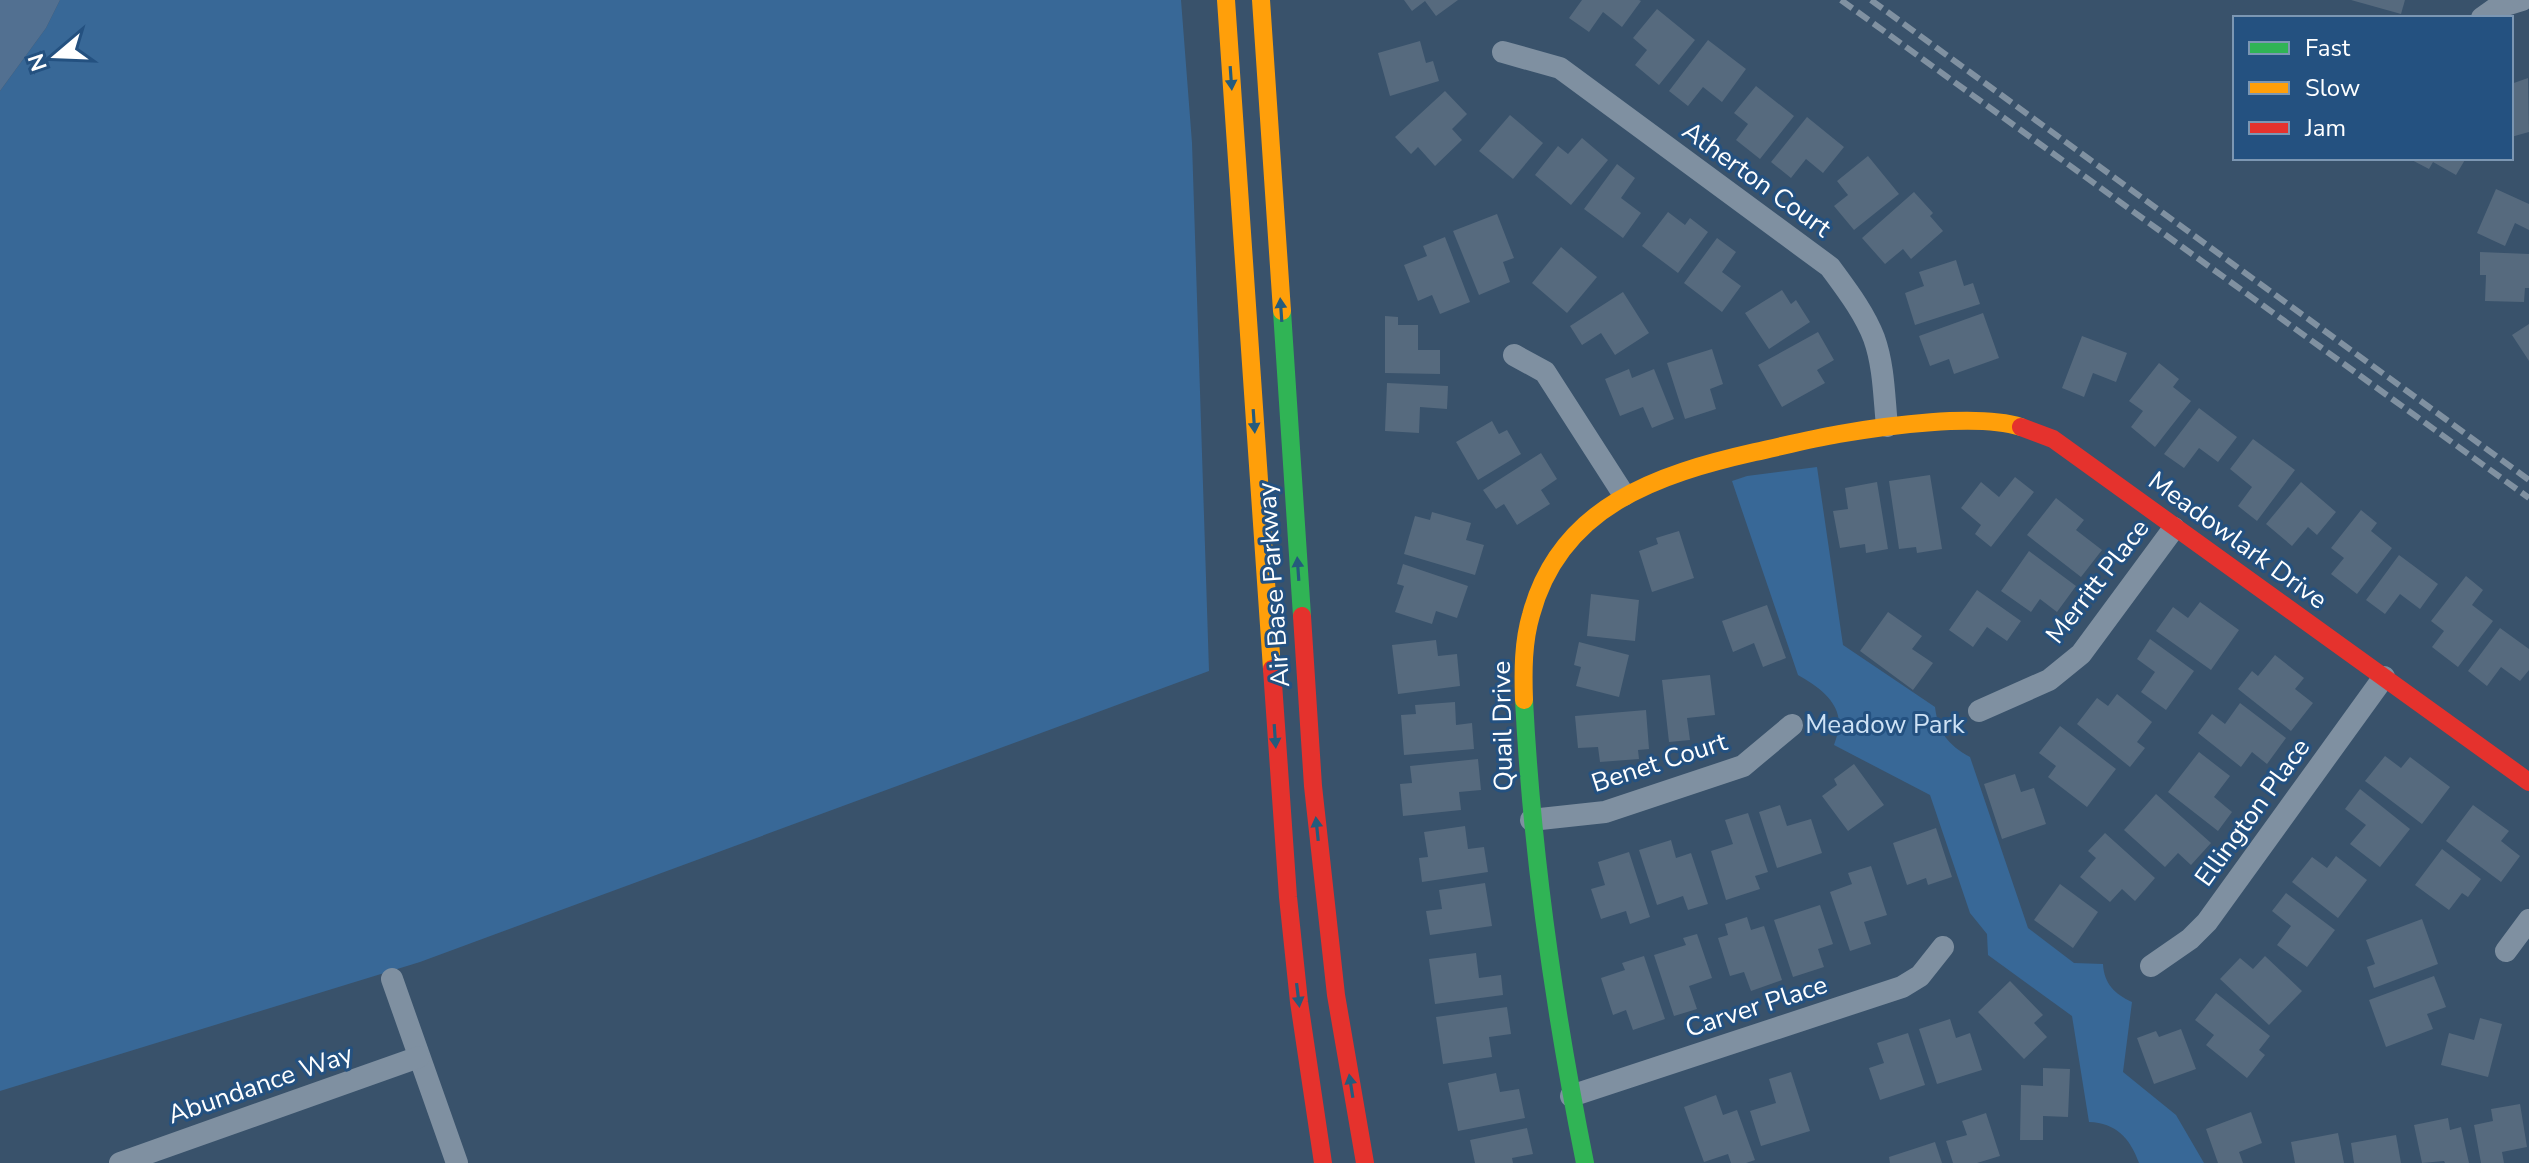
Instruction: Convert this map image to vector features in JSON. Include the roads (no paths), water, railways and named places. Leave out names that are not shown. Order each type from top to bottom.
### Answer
[{"type":"main road","name":"Air Base Parkway","points":[[1226,0],[1288,897],[1299,1002],[1323,1163]]},
{"type":"main road","name":"Air Base Parkway","points":[[1261,0],[1313,786],[1336,995],[1365,1163]]},
{"type":"main road","name":"Meadowlark Drive","points":[[1887,426],[1967,421],[2010,424],[2053,439],[2529,782]]},
{"type":"main road","name":"Quail Drive","points":[[1585,1163],[1571,1096],[1541,906],[1531,820],[1523,672],[1530,617],[1546,575],[1573,538],[1624,495],[1656,481],[1723,459],[1827,435],[1887,426]]},
{"type":"street","points":[[2485,16],[2496,8],[2522,0]]},
{"type":"street","name":"Atherton Court","points":[[1503,52],[1560,68],[1830,267],[1853,298],[1874,338],[1883,382],[1887,426]]},
{"type":"street","points":[[1514,355],[1545,372],[1624,495]]},
{"type":"street","name":"Merritt Place","points":[[1979,711],[2049,680],[2081,654],[2174,528]]},
{"type":"street","name":"Ellington Place","points":[[2151,966],[2190,939],[2207,922],[2384,677]]},
{"type":"street","name":"Benet Court","points":[[1531,820],[1605,812],[1743,766],[1792,725]]},
{"type":"street","points":[[2506,951],[2529,920]]},
{"type":"street","name":"Carver Place","points":[[1571,1096],[1902,987],[1920,976],[1943,947]]},
{"type":"street","points":[[392,979],[457,1163]]},
{"type":"street","name":"Abundance Way","points":[[120,1163],[419,1057]]},
{"type":"railway","points":[[1841,0],[2529,498]]},
{"type":"railway","points":[[1871,0],[2529,480]]},
{"type":"park label","name":"Meadow Park","points":[[1885,724]]}]
